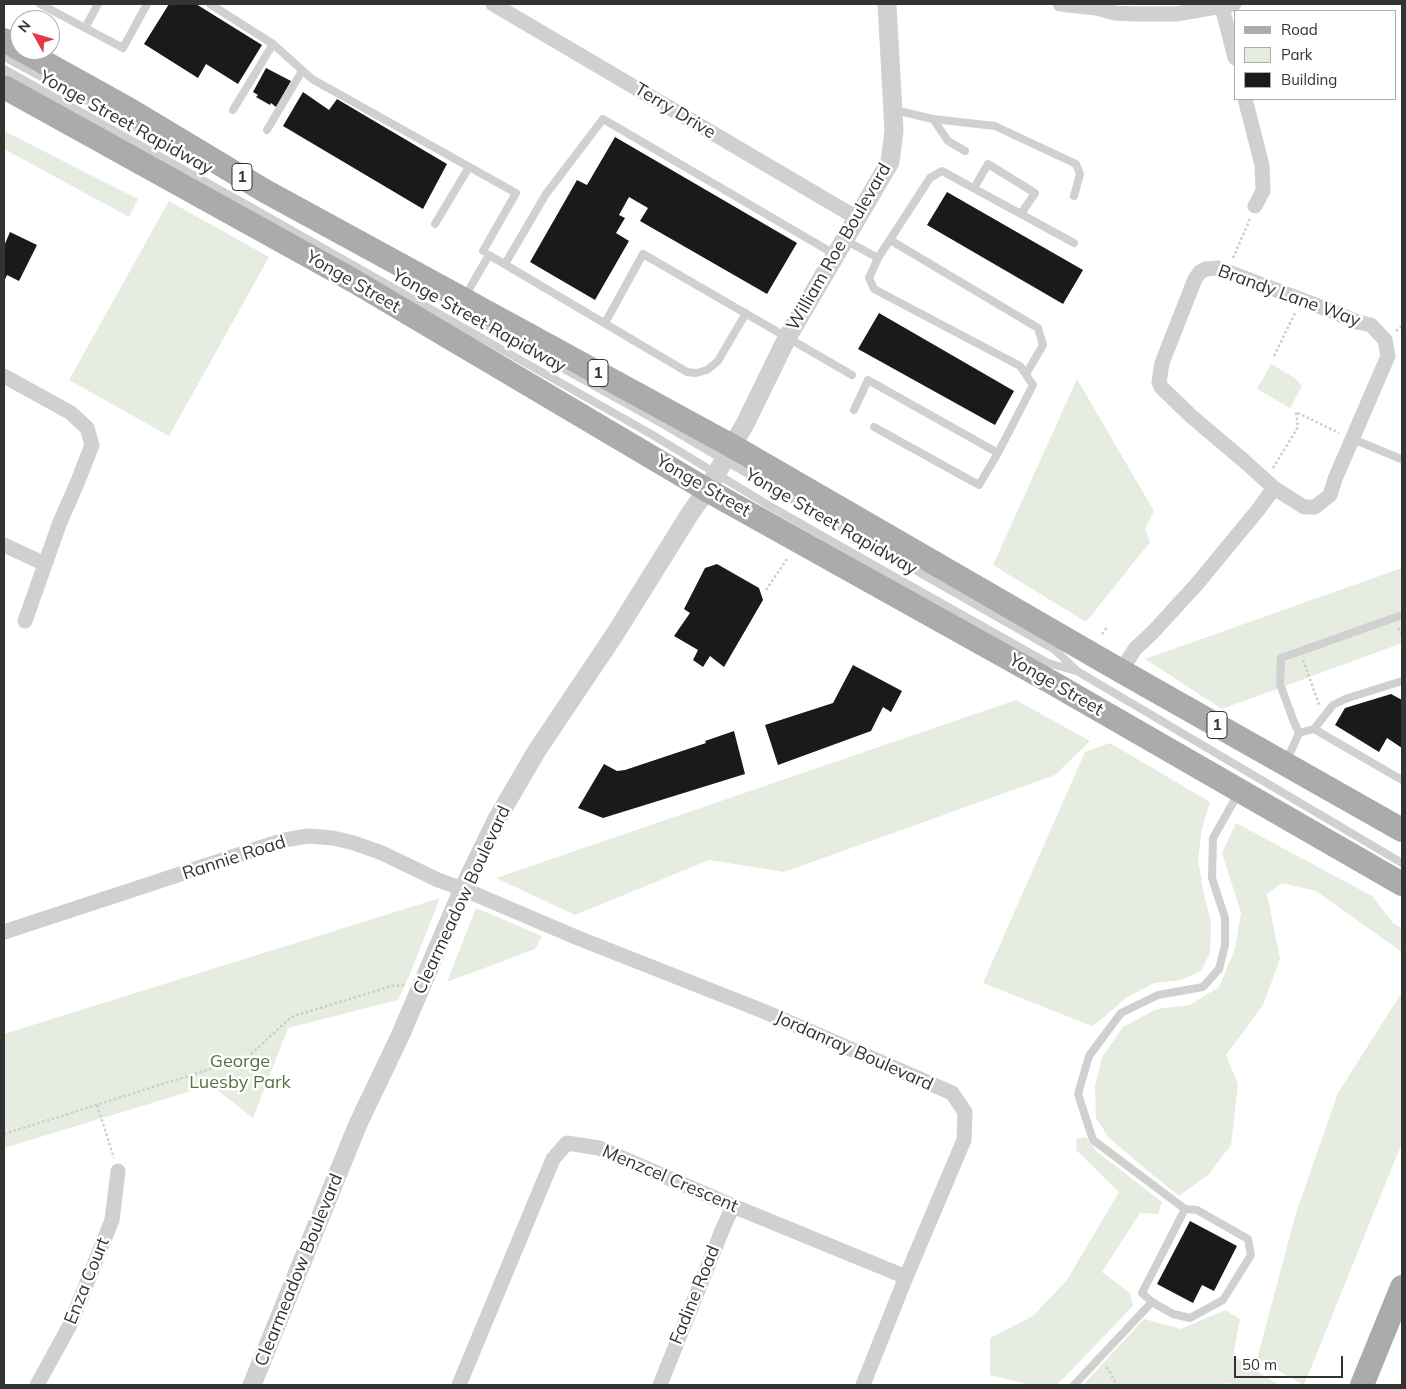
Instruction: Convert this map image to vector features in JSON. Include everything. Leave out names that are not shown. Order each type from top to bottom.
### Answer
[{"type":"main road","name":"Yonge Street","points":[[41,60],[130,110],[453,300],[720,467],[1051,682],[1402,884]]},
{"type":"main road","name":"Yonge Street","points":[[4,87],[354,281],[1121,671],[1402,830]]},
{"type":"main road","points":[[1362,1385],[1402,1287]]},
{"type":"street","name":"Terry Drive","points":[[493,4],[857,218]]},
{"type":"street","name":"William Roe Boulevard","points":[[720,467],[745,424],[787,338],[890,162],[894,131],[887,4]]},
{"type":"street","points":[[1060,4],[1096,8],[1115,13],[1136,14],[1176,14],[1228,5],[1234,50]]},
{"type":"street","points":[[1245,100],[1262,165],[1263,191],[1255,206]]},
{"type":"street","name":"Brandy Lane Way","points":[[1218,268],[1302,299],[1357,322],[1371,325],[1385,340],[1388,356],[1335,479],[1330,495],[1314,508],[1304,507],[1270,484],[1191,416],[1161,387],[1159,382],[1162,363],[1194,279],[1200,272],[1206,269],[1218,268]]},
{"type":"street","points":[[4,376],[71,413],[87,428],[92,445],[44,564],[24,621]]},
{"type":"street","name":"Clearmeadow Boulevard","points":[[252,1385],[358,1124],[400,1036],[463,889],[497,818],[536,752],[615,634],[720,467]]},
{"type":"street","points":[[1121,671],[1135,649],[1196,585],[1258,510],[1270,484]]},
{"type":"street","points":[[4,545],[44,564]]},
{"type":"street","name":"Rannie Road","points":[[4,932],[284,840],[308,836],[333,838],[354,843],[382,853],[438,880],[463,889]]},
{"type":"street","name":"Jordanray Boulevard","points":[[463,889],[578,938],[763,1011],[952,1093],[965,1112],[964,1140],[863,1385]]},
{"type":"street","name":"Menzcel Crescent","points":[[459,1385],[553,1160],[566,1143],[599,1148],[733,1206],[906,1277]]},
{"type":"street","name":"Enza Court","points":[[36,1385],[70,1325],[112,1220],[118,1171]]},
{"type":"street","name":"Fadine Road","points":[[660,1385],[733,1206]]},
{"type":"lane","points":[[40,4],[123,48],[146,4]]},
{"type":"lane","points":[[85,28],[98,4]]},
{"type":"lane","points":[[210,4],[273,44],[312,79],[516,193],[483,251]]},
{"type":"lane","points":[[233,110],[273,44]]},
{"type":"lane","name":"Yonge Street Rapidway","points":[[4,57],[154,138]]},
{"type":"lane","name":"Yonge Street Rapidway","points":[[4,69],[634,425],[720,467],[775,490],[1055,650],[1078,672],[1402,863]]},
{"type":"lane","points":[[267,130],[302,71]]},
{"type":"lane","points":[[892,109],[933,118],[995,126],[1076,164],[1080,174],[1074,196]]},
{"type":"lane","points":[[933,118],[948,141],[965,151]]},
{"type":"lane","points":[[505,264],[546,194],[602,119],[840,247],[878,258]]},
{"type":"lane","points":[[974,188],[988,164],[1035,193],[1021,214]]},
{"type":"lane","points":[[435,224],[469,166]]},
{"type":"lane","points":[[874,427],[978,486],[998,453],[1033,385],[1020,366],[874,289],[869,278],[878,258],[930,178],[942,171],[1074,243]]},
{"type":"lane","points":[[249,191],[292,215]]},
{"type":"lane","points":[[890,240],[1038,328],[1043,346],[1026,374]]},
{"type":"lane","points":[[605,323],[643,254],[852,375]]},
{"type":"lane","points":[[453,300],[489,255],[687,372],[696,373],[707,370],[718,361],[746,313]]},
{"type":"lane","points":[[854,410],[868,380],[998,453]]},
{"type":"lane","points":[[1352,440],[1401,459]]},
{"type":"lane","name":"Yonge Street Rapidway","points":[[720,467],[911,586],[1048,663],[1078,672]]},
{"type":"lane","points":[[1300,734],[1280,684],[1281,658],[1402,614]]},
{"type":"lane","points":[[1285,764],[1300,734],[1314,729],[1333,705],[1344,699],[1402,681]]},
{"type":"lane","points":[[1314,729],[1402,780]]},
{"type":"lane","points":[[1185,1209],[1142,1292],[1152,1302],[1173,1314],[1190,1318],[1222,1300],[1251,1254],[1248,1239],[1197,1210],[1185,1209],[1092,1140],[1078,1094],[1090,1056],[1120,1013],[1158,995],[1203,986],[1219,968],[1225,944],[1225,918],[1212,878],[1213,838],[1240,790]]},
{"type":"lane","points":[[1074,1385],[1152,1302]]},
{"type":"path","points":[[1228,271],[1255,206]]},
{"type":"path","points":[[1274,356],[1302,299]]},
{"type":"path","points":[[1270,484],[1298,427],[1296,412],[1352,440]]},
{"type":"path","points":[[766,590],[787,559]]},
{"type":"path","points":[[1102,634],[1107,628]]},
{"type":"path","points":[[1300,652],[1323,717]]},
{"type":"path","points":[[4,1134],[248,1057],[291,1017],[392,986],[424,982]]},
{"type":"path","points":[[97,1105],[118,1171]]},
{"type":"path","points":[[1102,1356],[1116,1385]]},
{"type":"green space","points":[[4,131],[138,199],[129,217],[4,149]]},
{"type":"green space","points":[[169,201],[269,257],[169,436],[69,380]]},
{"type":"green space","points":[[1271,364],[1295,378],[1302,386],[1290,408],[1257,389]]},
{"type":"green space","points":[[1077,379],[1154,511],[1145,529],[1150,542],[1086,622],[993,565]]},
{"type":"green space","points":[[1402,568],[1402,643],[1222,709],[1145,659]]},
{"type":"green space","points":[[1016,700],[1090,741],[1055,775],[784,872],[709,860],[575,915],[496,878]]},
{"type":"green space","points":[[1110,743],[1210,802],[1202,829],[1198,859],[1211,923],[1210,953],[1201,971],[1181,980],[1154,983],[1126,998],[1092,1026],[983,983],[1085,752]]},
{"type":"green space","points":[[1236,823],[1372,896],[1393,923],[1402,928],[1402,952],[1316,891],[1282,883],[1267,894],[1280,959],[1263,1005],[1226,1055],[1238,1084],[1231,1145],[1208,1175],[1179,1196],[1109,1138],[1096,1118],[1095,1086],[1102,1057],[1123,1027],[1157,1009],[1190,1005],[1219,987],[1235,949],[1241,913],[1222,853]]},
{"type":"green space","name":"George Luesby Park","points":[[440,898],[398,1000],[288,1028],[253,1118],[211,1085],[4,1148],[4,1034]]},
{"type":"green space","points":[[476,908],[542,936],[535,949],[447,982]]},
{"type":"green space","points":[[1402,992],[1402,1143],[1304,1385],[1257,1359],[1296,1213],[1338,1093]]},
{"type":"green space","points":[[1086,1137],[1096,1151],[1162,1202],[1158,1214],[1140,1213],[1102,1272],[1130,1293],[1133,1306],[1057,1385],[1031,1385],[990,1375],[990,1338],[1033,1316],[1067,1280],[1119,1192],[1076,1150],[1077,1138]]},
{"type":"green space","points":[[1225,1310],[1240,1319],[1233,1356],[1279,1385],[1230,1385],[1228,1383],[1217,1385],[1083,1385],[1144,1319],[1181,1329]]},
{"type":"building","points":[[169,4],[196,4],[262,45],[238,84],[206,64],[198,78],[144,44]]},
{"type":"building","points":[[266,68],[291,81],[276,107],[256,97],[258,95],[253,92]]},
{"type":"building","points":[[303,92],[329,110],[337,99],[447,164],[423,209],[283,126]]},
{"type":"building","points":[[615,137],[797,243],[767,294],[640,221],[648,208],[629,197],[619,215],[625,218],[616,233],[629,241],[595,300],[530,262],[577,180],[587,185]]},
{"type":"building","points":[[947,192],[1083,270],[1063,304],[927,225]]},
{"type":"building","points":[[10,232],[37,245],[19,281],[7,275],[4,282],[4,246]]},
{"type":"building","points":[[879,313],[1014,391],[995,425],[858,349]]},
{"type":"building","points":[[717,564],[759,588],[763,600],[724,667],[710,656],[703,667],[693,660],[698,650],[674,636],[690,613],[684,609],[705,568]]},
{"type":"building","points":[[853,665],[902,691],[891,712],[883,707],[871,731],[778,765],[765,725],[833,703]]},
{"type":"building","points":[[1391,694],[1402,700],[1402,748],[1387,738],[1379,752],[1335,725],[1345,708]]},
{"type":"building","points":[[734,731],[745,774],[603,818],[578,808],[604,764],[617,771],[625,770],[706,743],[705,741]]},
{"type":"building","points":[[1190,1221],[1237,1246],[1214,1291],[1202,1285],[1193,1303],[1157,1284]]}]
